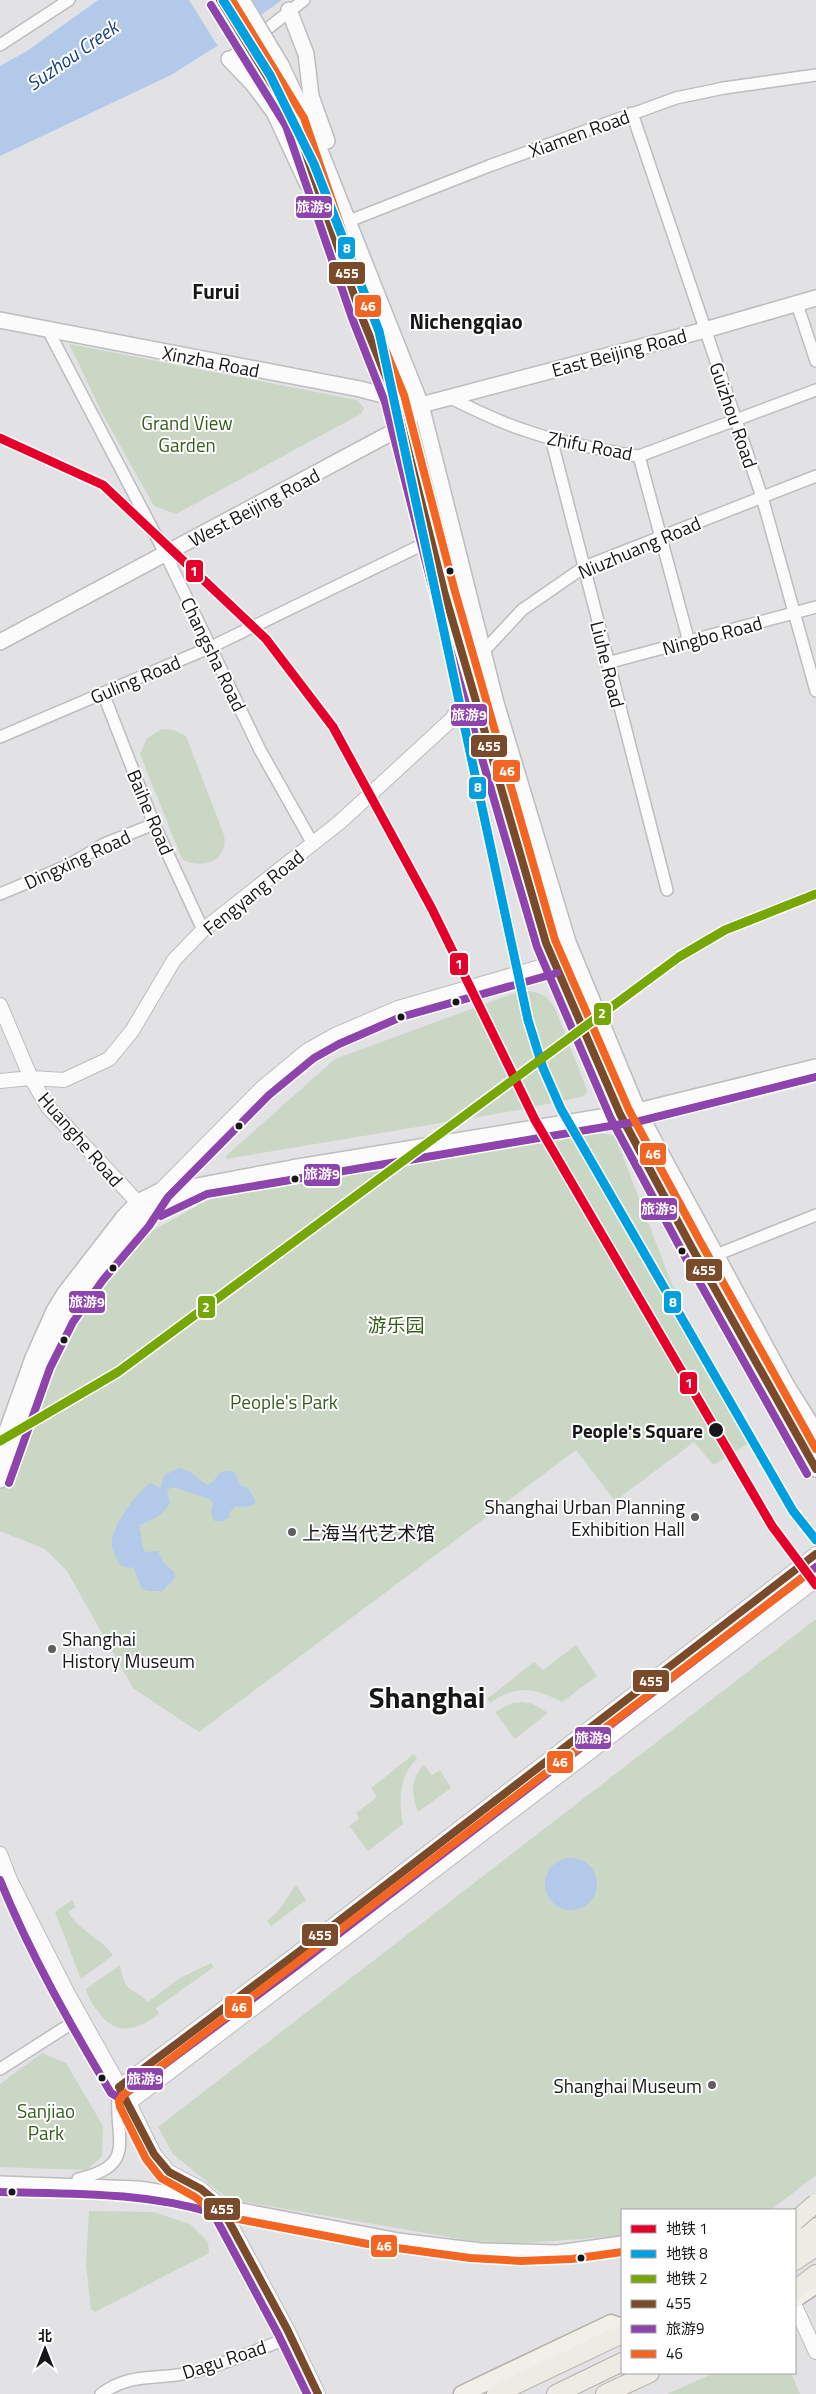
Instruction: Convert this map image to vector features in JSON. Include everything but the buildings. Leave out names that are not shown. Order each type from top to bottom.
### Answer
[{"type":"highway","points":[[796,2219],[816,2203]]},
{"type":"highway","points":[[796,2241],[816,2227]]},
{"type":"highway","points":[[796,2262],[816,2247]]},
{"type":"highway","points":[[796,2271],[816,2258]]},
{"type":"highway","points":[[796,2289],[816,2274]]},
{"type":"highway","points":[[497,2393],[621,2334]]},
{"type":"highway","points":[[556,2394],[621,2362]]},
{"type":"highway","points":[[606,2394],[648,2374]]},
{"type":"highway","points":[[561,2394],[584,2381]]},
{"type":"main road","points":[[220,0],[296,122],[361,315],[395,398],[430,541],[471,687],[546,943],[554,963],[620,1114],[692,1248],[816,1469]]},
{"type":"main road","points":[[242,0],[281,65],[311,128],[421,405],[482,653],[533,833],[568,942],[638,1111],[787,1386],[816,1432]]},
{"type":"main road","points":[[289,10],[306,54],[311,96],[344,185],[347,216]]},
{"type":"main road","points":[[229,59],[253,84],[274,112],[340,253]]},
{"type":"main road","name":"East Beijing Road","points":[[421,405],[705,330],[816,298]]},
{"type":"main road","name":"Xinzha Road","points":[[0,320],[351,387],[421,405]]},
{"type":"main road","name":"West Beijing Road","points":[[0,642],[166,555],[402,427],[421,405]]},
{"type":"main road","points":[[0,1450],[33,1358],[54,1311],[92,1256],[160,1191],[638,1111],[816,1067]]},
{"type":"main road","points":[[0,1480],[41,1364],[64,1317],[142,1207],[204,1184]]},
{"type":"main road","points":[[796,2212],[816,2196]]},
{"type":"main road","points":[[796,2220],[816,2210]]},
{"type":"main road","points":[[796,2237],[816,2222]]},
{"type":"main road","points":[[796,2262],[816,2252]]},
{"type":"main road","points":[[796,2298],[816,2285]]},
{"type":"main road","points":[[462,2394],[611,2323],[621,2327]]},
{"type":"main road","points":[[497,2393],[621,2334]]},
{"type":"main road","points":[[568,2394],[621,2368]]},
{"type":"main road","points":[[606,2394],[654,2374]]},
{"type":"street","points":[[0,45],[69,0]]},
{"type":"street","points":[[229,59],[304,0]]},
{"type":"street","name":"Xiamen Road","points":[[347,216],[632,113],[700,92],[816,75]]},
{"type":"street","name":"Guizhou Road","points":[[632,113],[762,497],[816,691]]},
{"type":"street","points":[[797,304],[816,360]]},
{"type":"street","name":"Changsha Road","points":[[48,330],[166,555],[260,750],[312,844]]},
{"type":"street","name":"Zhifu Road","points":[[450,398],[493,418],[550,438],[639,456],[816,390]]},
{"type":"street","name":"Liuhe Road","points":[[550,438],[667,890]]},
{"type":"street","points":[[639,456],[689,642]]},
{"type":"street","name":"Niuzhuang Road","points":[[482,653],[522,610],[584,566],[816,476]]},
{"type":"street","name":"Guling Road","points":[[0,737],[211,648],[430,541]]},
{"type":"street","name":"Ningbo Road","points":[[607,664],[816,607]]},
{"type":"street","name":"Fengyang Road","points":[[0,1081],[31,1078],[64,1080],[110,1059],[132,1031],[174,960],[203,930],[340,822],[452,719],[471,687],[482,653]]},
{"type":"street","name":"Baihe Road","points":[[102,693],[154,824],[203,930]]},
{"type":"street","name":"Dingxing Road","points":[[0,894],[69,865],[104,844],[154,824]]},
{"type":"street","points":[[160,1191],[262,1088],[308,1050],[398,1008],[554,963]]},
{"type":"street","name":"Huanghe Road","points":[[0,1005],[31,1078],[48,1107],[142,1207]]},
{"type":"street","points":[[716,1255],[816,1215]]},
{"type":"street","points":[[64,2183],[100,2174],[110,2168],[118,2158],[120,2144],[117,2115],[119,2087],[292,1957],[816,1554]]},
{"type":"street","points":[[129,2103],[816,1580]]},
{"type":"street","points":[[0,1854],[10,1880],[80,2018],[129,2103],[154,2154],[169,2172],[201,2189],[220,2205],[291,2337],[318,2394]]},
{"type":"street","points":[[0,2069],[80,2018]]},
{"type":"street","points":[[0,2182],[138,2187],[171,2192],[220,2205],[398,2239],[482,2249],[557,2251],[621,2242]]},
{"type":"street","points":[[796,2308],[816,2352]]},
{"type":"street","name":"Dagu Road","points":[[101,2394],[114,2385],[135,2377],[193,2372],[291,2337]]},
{"type":"green space","name":"Grand View Garden","points":[[69,344],[357,400],[364,408],[361,414],[176,514],[154,506],[103,415]]},
{"type":"green space","points":[[162,729],[174,730],[186,736],[224,835],[222,851],[212,861],[198,864],[182,859],[140,754],[147,738]]},
{"type":"green space","points":[[520,991],[540,994],[548,999],[555,1008],[587,1090],[586,1094],[581,1097],[513,1111],[226,1159],[226,1156],[335,1059]]},
{"type":"green space","name":"People's Park","points":[[592,1131],[615,1136],[688,1326],[751,1442],[713,1465],[694,1442],[615,1501],[576,1450],[199,1732],[133,1688],[67,1571],[45,1549],[0,1531],[0,1489],[46,1368],[74,1316],[145,1235],[211,1198],[235,1187]]},
{"type":"green space","points":[[816,1619],[816,2175],[772,2209],[621,2209],[621,2236],[496,2245],[228,2199],[173,2154],[158,2127]]},
{"type":"green space","points":[[576,1645],[597,1676],[562,1702],[534,1691],[526,1690],[509,1693],[490,1703],[487,1699],[534,1662],[543,1670]]},
{"type":"green space","points":[[523,1702],[533,1704],[548,1713],[515,1739],[495,1712],[512,1703]]},
{"type":"green space","points":[[414,1754],[417,1759],[406,1773],[401,1789],[403,1824],[368,1851],[349,1826],[359,1819],[356,1813],[377,1797],[371,1788]]},
{"type":"green space","points":[[424,1765],[432,1775],[440,1770],[451,1788],[418,1812],[413,1788],[416,1776]]},
{"type":"green space","points":[[296,1885],[306,1900],[271,1926],[267,1921],[279,1910]]},
{"type":"green space","points":[[72,1900],[76,1907],[68,1912],[73,1919],[113,1955],[81,1979],[55,1912]]},
{"type":"green space","points":[[211,1963],[214,1967],[156,2008],[159,2014],[135,2027],[120,2028],[106,2021],[93,2004],[86,1989],[120,1965],[124,1981],[127,1985],[148,2002],[180,1978]]},
{"type":"green space","name":"Sanjiao Park","points":[[42,2053],[66,2063],[103,2126],[102,2156],[87,2170],[0,2167],[0,2084]]},
{"type":"green space","points":[[89,2211],[154,2212],[190,2224],[208,2242],[209,2253],[95,2312],[91,2309],[86,2265]]},
{"type":"green space","points":[[712,2374],[791,2374],[800,2394],[667,2394]]},
{"type":"water","name":"Suzhou Creek","points":[[98,0],[282,0],[217,46],[171,75],[0,156],[0,66],[27,51]]},
{"type":"water","points":[[179,1468],[190,1472],[207,1485],[220,1473],[234,1472],[241,1486],[248,1488],[256,1502],[252,1506],[235,1507],[229,1513],[229,1518],[222,1521],[214,1521],[211,1512],[213,1503],[209,1499],[173,1487],[167,1490],[170,1503],[164,1511],[157,1517],[139,1525],[144,1552],[158,1551],[163,1562],[174,1572],[175,1578],[162,1591],[147,1591],[141,1587],[134,1568],[121,1566],[114,1554],[112,1540],[117,1525],[139,1493],[151,1483],[160,1488],[165,1475]]},
{"type":"water","points":[[571,1858],[585,1862],[593,1870],[597,1884],[593,1898],[585,1906],[571,1910],[557,1906],[549,1898],[545,1884],[549,1870],[557,1862]]},
{"type":"pier","points":[[189,0],[252,0],[263,17],[219,48]]},
{"type":"metro line","name":"8","points":[[223,0],[270,75],[314,164],[379,331],[528,1020],[543,1068],[561,1109],[793,1511],[816,1540]]},
{"type":"metro line","name":"1","points":[[0,438],[103,485],[266,639],[333,727],[432,909],[535,1120],[772,1526],[816,1585]]},
{"type":"metro line","name":"2","points":[[0,1441],[118,1372],[679,957],[725,930],[816,894]]},
{"type":"transit line","name":"455","points":[[220,0],[295,122],[361,315],[395,399],[444,591],[546,943],[620,1114],[692,1248],[816,1469]]},
{"type":"transit line","name":"46","points":[[232,0],[304,118],[370,312],[404,395],[454,588],[555,940],[629,1110],[816,1449]]},
{"type":"transit line","name":"旅游9","points":[[211,5],[286,126],[352,318],[385,402],[434,594],[537,947],[611,1119],[683,1253],[807,1474]]},
{"type":"transit line","name":"旅游9","points":[[9,1483],[50,1368],[73,1322],[103,1280],[149,1226],[168,1197],[269,1095],[314,1058],[339,1044],[401,1017],[557,973]]},
{"type":"transit line","name":"旅游9","points":[[161,1216],[207,1194],[640,1121],[816,1077]]},
{"type":"transit line","name":"455","points":[[318,2394],[287,2329],[220,2205],[201,2189],[169,2172],[154,2154],[119,2087],[292,1957],[816,1554]]},
{"type":"transit line","name":"旅游9","points":[[0,1880],[24,1935],[51,1988],[111,2093],[116,2096],[122,2096],[298,1965],[816,1567]]},
{"type":"transit line","name":"46","points":[[621,2252],[572,2259],[521,2261],[470,2258],[368,2244],[217,2215],[195,2197],[161,2178],[146,2159],[120,2107],[119,2101],[123,2095],[810,1572]]},
{"type":"transit line","name":"旅游9","points":[[0,2192],[108,2195],[161,2201],[213,2213],[278,2334],[307,2394]]},
{"type":"place","name":"People's Square","points":[[716,1430]]},
{"type":"place","name":"Shanghai Urban Planning Exhibition Hall","points":[[695,1517]]},
{"type":"place","name":"上海当代艺术馆","points":[[292,1532]]},
{"type":"place","name":"Shanghai History Museum","points":[[52,1649]]},
{"type":"place","name":"Shanghai Museum","points":[[712,2085]]},
{"type":"district","name":"Furui","points":[[216,291]]},
{"type":"district","name":"Nichengqiao","points":[[466,321]]},
{"type":"district","name":"Shanghai","points":[[427,1697]]},
{"type":"park label","name":"游乐园","points":[[396,1324]]}]
